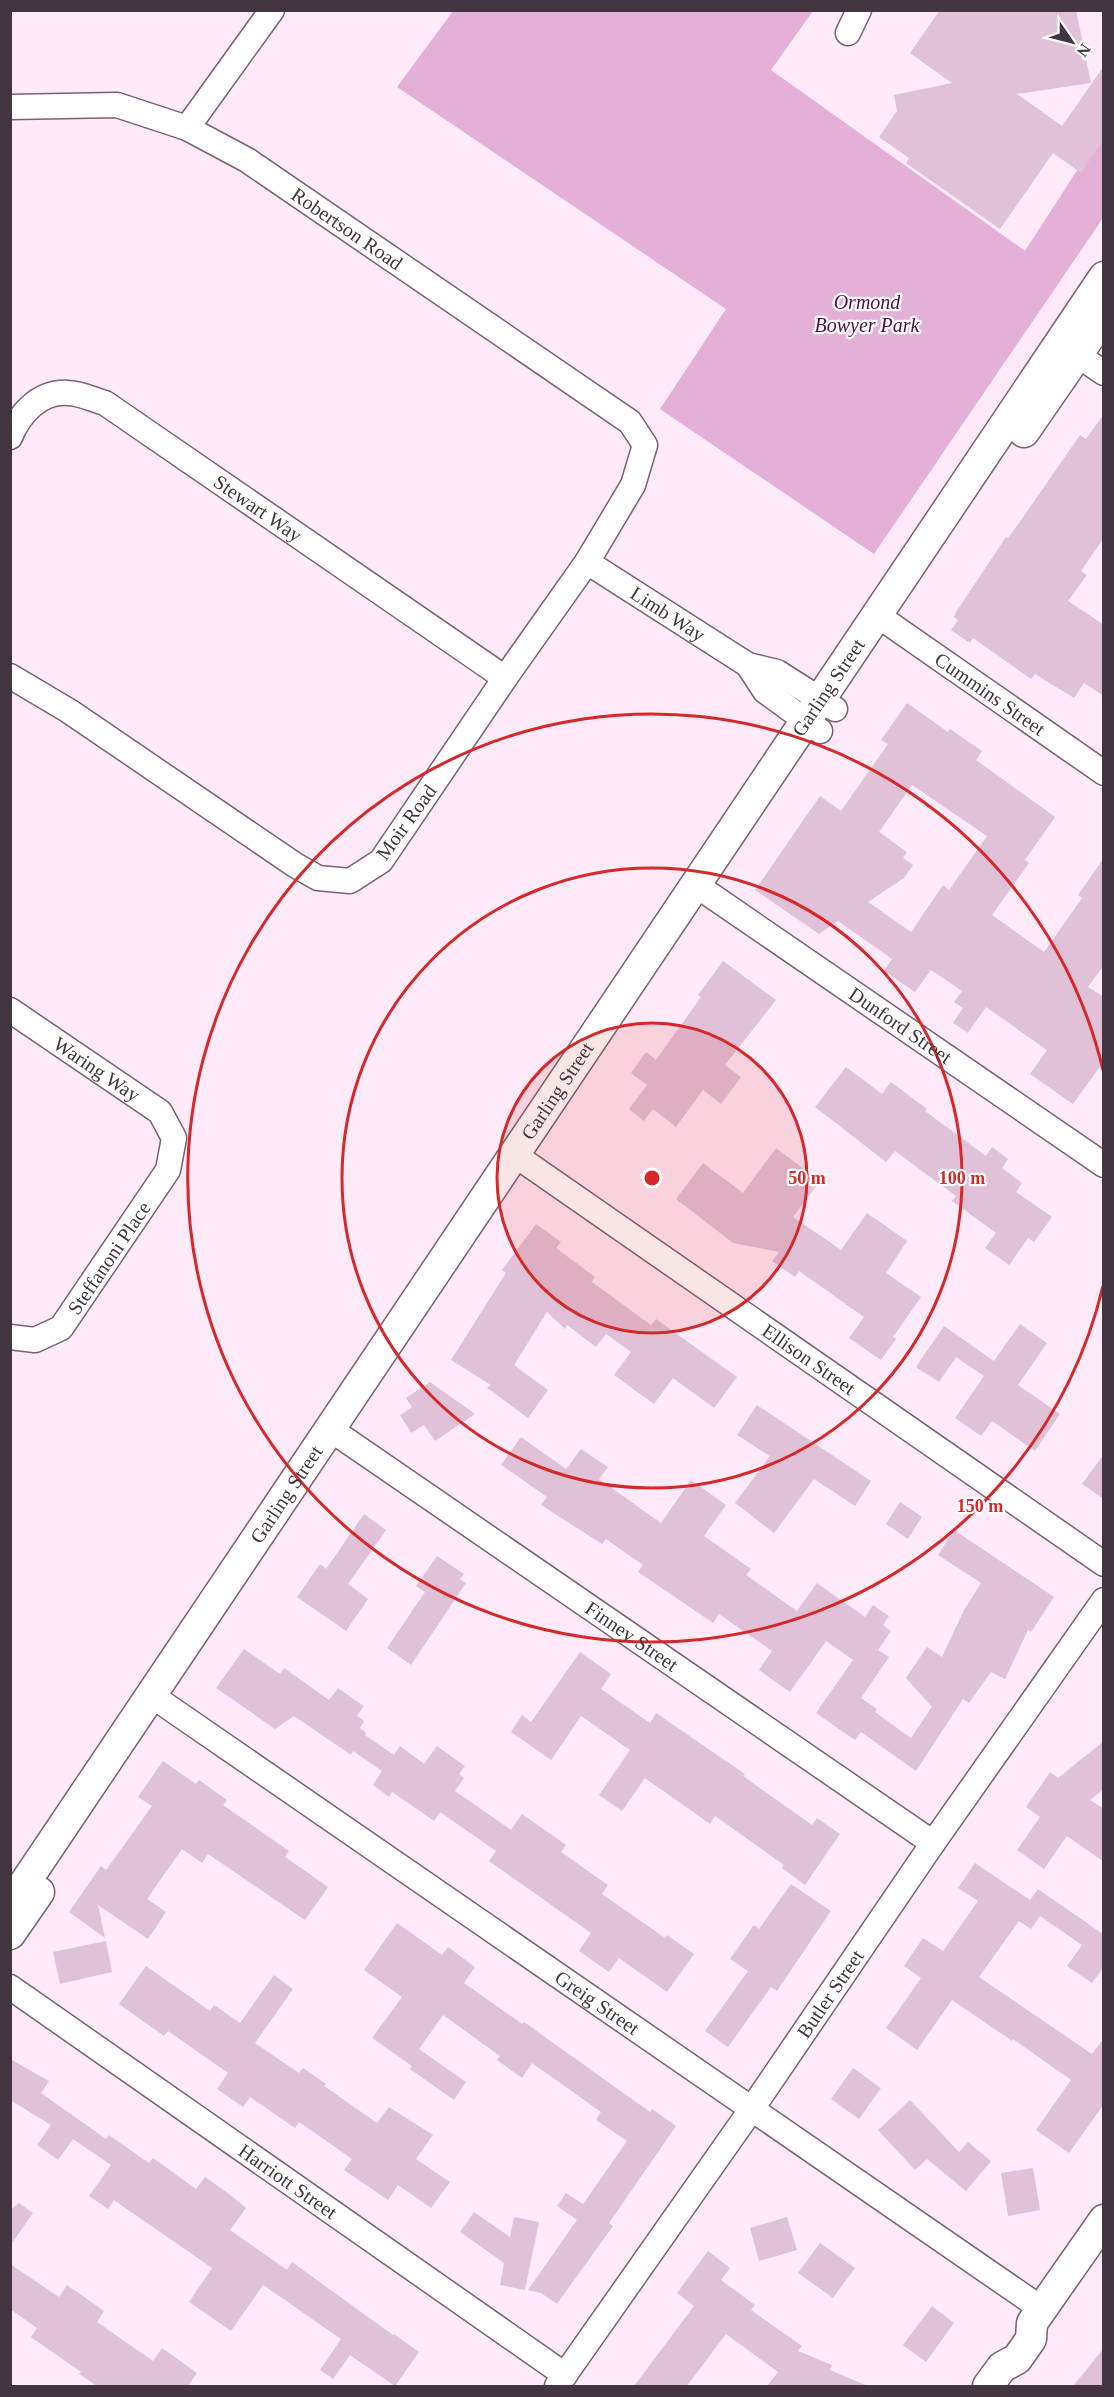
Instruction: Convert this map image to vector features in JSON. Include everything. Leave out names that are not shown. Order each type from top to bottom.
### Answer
[{"type":"street","points":[[188,128],[272,10]]},
{"type":"street","points":[[848,33],[859,10]]},
{"type":"street","name":"Robertson Road","points":[[10,107],[117,105],[188,128],[247,160],[630,422],[645,446]]},
{"type":"street","name":"Garling Street","points":[[10,1934],[158,1700],[1068,349],[1104,277]]},
{"type":"street","name":"Garling Street","points":[[1068,349],[1104,316]]},
{"type":"street","points":[[1068,349],[1104,373]]},
{"type":"street","name":"Stewart Way","points":[[10,437],[15,427],[38,399],[67,393],[105,403],[505,678]]},
{"type":"street","name":"Moir Road","points":[[10,676],[69,711],[295,865],[318,878],[350,881],[381,861],[587,562],[633,485],[645,446]]},
{"type":"street","name":"Limb Way","points":[[587,562],[748,664],[765,692],[820,715]]},
{"type":"street","name":"Cummins Street","points":[[884,620],[1104,773]]},
{"type":"street","name":"Dunford Street","points":[[704,890],[1104,1165]]},
{"type":"street","name":"Waring Way","points":[[10,1010],[160,1112],[174,1138]]},
{"type":"street","name":"Steffanoni Place","points":[[10,1337],[35,1340],[60,1328],[168,1170],[174,1138]]},
{"type":"street","name":"Ellison Street","points":[[522,1160],[1104,1564]]},
{"type":"street","name":"Finney Street","points":[[337,1433],[933,1844]]},
{"type":"street","name":"Butler Street","points":[[561,2380],[1104,1600]]},
{"type":"street","name":"Garling Street","points":[[10,1905],[158,1700]]},
{"type":"street","name":"Greig Street","points":[[158,1700],[751,2110],[1037,2316]]},
{"type":"street","name":"Harriott Street","points":[[10,1987],[561,2380]]},
{"type":"street","points":[[995,2377],[1017,2359],[1031,2339],[1037,2316],[1100,2233]]},
{"type":"green space","name":"Ormond Bowyer Park","points":[[453,11],[813,11],[771,70],[1025,251],[1103,130],[1103,218],[874,554],[660,409],[726,309],[397,87]]},
{"type":"building","points":[[940,10],[1076,10],[1091,83],[1017,94],[1062,126],[1104,66],[1104,139],[1081,173],[1053,153],[1000,229],[906,163],[909,158],[879,137],[897,111],[894,95],[952,83],[910,53]]},
{"type":"building","points":[[1104,414],[1104,538],[1081,571],[1087,575],[1068,601],[1104,625],[1104,696],[1084,683],[1074,698],[1035,674],[1031,679],[973,638],[970,643],[951,630],[958,620],[954,617],[956,612],[1006,537],[1008,538],[1019,523],[1080,435],[1086,439]]},
{"type":"building","points":[[907,703],[948,732],[950,729],[982,751],[976,760],[1055,817],[1025,860],[1029,863],[992,915],[1044,952],[1082,898],[1078,895],[1104,858],[1104,965],[1088,987],[1104,997],[1104,1061],[1073,1104],[1030,1074],[1047,1050],[986,1007],[968,1033],[953,1023],[963,1008],[954,1002],[962,991],[931,970],[915,992],[884,971],[892,959],[838,921],[819,934],[755,890],[820,796],[841,811],[888,744],[881,740]],"holes":[[[912,785],[987,836],[949,890],[943,885],[911,932],[868,902],[904,878],[913,865],[903,858],[907,852],[879,832]]]},
{"type":"building","points":[[723,961],[776,1000],[725,1065],[741,1077],[721,1104],[703,1090],[676,1127],[653,1109],[644,1121],[629,1109],[647,1085],[631,1073],[646,1052],[656,1060],[701,997],[698,995]]},
{"type":"building","points":[[846,1067],[882,1094],[891,1082],[927,1109],[925,1111],[986,1156],[992,1147],[1008,1159],[1002,1168],[1022,1183],[1016,1192],[1052,1217],[1034,1242],[1028,1238],[1009,1265],[985,1248],[996,1233],[952,1201],[956,1196],[895,1151],[886,1162],[815,1107]]},
{"type":"building","points":[[776,1148],[820,1181],[793,1217],[841,1250],[867,1213],[907,1241],[886,1273],[921,1297],[893,1337],[896,1339],[881,1360],[849,1338],[864,1317],[799,1271],[795,1277],[772,1261],[779,1252],[733,1243],[676,1199],[703,1163],[743,1193]]},
{"type":"building","points":[[536,1224],[561,1242],[556,1248],[595,1277],[592,1282],[651,1325],[656,1319],[737,1377],[714,1408],[673,1378],[654,1404],[614,1375],[631,1352],[606,1334],[596,1347],[567,1325],[565,1329],[547,1312],[514,1365],[548,1390],[528,1418],[487,1388],[491,1385],[451,1360],[506,1273],[502,1270]]},
{"type":"building","points":[[1020,1324],[1047,1343],[1018,1385],[1060,1414],[1035,1451],[992,1421],[981,1436],[955,1418],[984,1376],[956,1357],[939,1382],[916,1367],[944,1326],[994,1361]]},
{"type":"building","points":[[430,1382],[475,1414],[435,1441],[424,1425],[411,1433],[400,1415],[412,1407],[406,1398]]},
{"type":"building","points":[[757,1405],[871,1481],[855,1506],[814,1479],[774,1533],[735,1503],[770,1456],[737,1435]]},
{"type":"building","points":[[521,1437],[566,1469],[581,1449],[608,1467],[599,1479],[661,1523],[691,1480],[726,1505],[704,1536],[751,1569],[746,1575],[797,1611],[817,1583],[865,1617],[873,1605],[889,1616],[883,1625],[891,1631],[878,1650],[889,1657],[861,1698],[877,1709],[875,1712],[911,1738],[932,1707],[906,1678],[927,1647],[942,1657],[964,1610],[981,1583],[938,1555],[954,1530],[1054,1597],[1031,1632],[1028,1630],[1005,1679],[991,1672],[969,1703],[963,1699],[916,1771],[861,1732],[855,1740],[816,1713],[853,1660],[826,1641],[790,1692],[759,1670],[772,1651],[719,1614],[713,1623],[638,1572],[643,1565],[606,1539],[602,1544],[541,1505],[547,1497],[501,1465]]},
{"type":"building","points":[[1104,1454],[1104,1499],[1082,1484]]},
{"type":"building","points":[[900,1502],[922,1517],[908,1539],[886,1524]]},
{"type":"building","points":[[364,1514],[386,1530],[348,1584],[368,1599],[346,1631],[297,1597],[320,1564],[326,1569]]},
{"type":"building","points":[[437,1556],[464,1574],[460,1579],[466,1583],[411,1665],[387,1648],[425,1592],[416,1586]]},
{"type":"building","points":[[244,1649],[280,1674],[284,1668],[329,1700],[338,1688],[364,1706],[357,1716],[364,1721],[360,1728],[366,1733],[365,1735],[394,1755],[400,1746],[424,1764],[437,1746],[465,1766],[459,1774],[464,1778],[455,1791],[511,1830],[522,1814],[566,1845],[561,1852],[608,1885],[602,1894],[665,1938],[667,1935],[694,1954],[667,1992],[619,1958],[609,1972],[579,1951],[591,1933],[489,1861],[496,1851],[440,1812],[434,1821],[392,1792],[389,1797],[373,1785],[382,1771],[353,1751],[351,1755],[294,1716],[275,1729],[216,1688]]},
{"type":"building","points":[[580,1652],[611,1674],[601,1689],[650,1723],[656,1713],[745,1774],[743,1776],[812,1825],[817,1818],[840,1834],[805,1885],[782,1868],[784,1865],[715,1816],[710,1824],[645,1778],[622,1811],[599,1795],[630,1750],[581,1716],[551,1760],[511,1732],[522,1715],[531,1722]]},
{"type":"building","points":[[1104,1741],[1104,1789],[1090,1800],[1104,1809],[1104,1862],[1067,1836],[1044,1869],[1017,1850],[1040,1817],[1026,1807],[1050,1772],[1058,1778]]},
{"type":"building","points":[[163,1761],[196,1784],[199,1780],[227,1800],[223,1805],[289,1851],[285,1857],[328,1887],[305,1920],[208,1854],[202,1863],[182,1849],[147,1899],[166,1912],[148,1939],[98,1905],[105,1938],[69,1912],[101,1866],[106,1870],[152,1806],[138,1797]]},
{"type":"building","points":[[975,1863],[1030,1900],[1038,1889],[1104,1935],[1104,1967],[1092,1983],[1067,1966],[1082,1945],[1040,1916],[1031,1929],[1019,1921],[979,1977],[1092,2054],[1104,2038],[1104,2104],[1069,2153],[1036,2130],[1071,2080],[1013,2039],[1012,2041],[952,2000],[917,2050],[886,2028],[921,1978],[904,1966],[923,1938],[943,1951],[978,1901],[958,1888]]},
{"type":"building","points":[[791,1884],[831,1911],[777,1991],[771,1987],[728,2047],[705,2031],[748,1971],[730,1959],[754,1925],[759,1929]]},
{"type":"building","points":[[397,1923],[442,1955],[448,1947],[475,1967],[464,1983],[522,2024],[524,2022],[650,2112],[652,2109],[676,2126],[609,2223],[613,2226],[557,2304],[541,2293],[528,2290],[577,2220],[557,2206],[566,2193],[583,2204],[627,2141],[596,2120],[601,2112],[532,2063],[522,2078],[497,2060],[500,2056],[443,2015],[419,2049],[466,2082],[454,2100],[410,2069],[412,2066],[372,2038],[402,1997],[364,1970]]},
{"type":"building","points":[[106,1941],[112,1972],[60,1984],[53,1952]]},
{"type":"building","points":[[146,1966],[210,2011],[214,2005],[240,2023],[274,1975],[293,1989],[255,2043],[299,2073],[303,2068],[326,2084],[324,2086],[377,2123],[389,2107],[433,2135],[416,2159],[450,2182],[431,2208],[398,2185],[388,2200],[344,2170],[352,2159],[299,2122],[295,2128],[250,2097],[243,2107],[217,2089],[228,2073],[168,2031],[164,2036],[119,2004]]},
{"type":"building","points":[[10,2059],[49,2081],[41,2093],[106,2139],[109,2135],[149,2163],[153,2158],[196,2189],[205,2177],[229,2194],[246,2208],[230,2230],[287,2270],[292,2262],[419,2352],[395,2386],[350,2355],[333,2379],[320,2370],[341,2339],[263,2285],[231,2331],[189,2302],[212,2268],[114,2200],[108,2209],[89,2196],[111,2165],[73,2139],[58,2160],[37,2145],[51,2125],[10,2100]]},
{"type":"building","points":[[853,2068],[881,2088],[859,2119],[831,2099]]},
{"type":"building","points":[[910,2100],[959,2152],[968,2142],[991,2161],[966,2191],[927,2159],[915,2170],[878,2130]]},
{"type":"building","points":[[1033,2168],[1040,2210],[1008,2216],[1001,2173]]},
{"type":"building","points":[[19,2203],[33,2213],[10,2246],[10,2210]]},
{"type":"building","points":[[474,2212],[510,2237],[514,2217],[539,2222],[525,2290],[500,2285],[504,2263],[460,2232]]},
{"type":"building","points":[[787,2217],[797,2250],[759,2261],[750,2228]]},
{"type":"building","points":[[820,2243],[855,2268],[833,2298],[798,2273]]},
{"type":"building","points":[[708,2251],[730,2268],[721,2280],[755,2305],[751,2310],[802,2346],[798,2351],[832,2365],[830,2370],[868,2386],[767,2386],[778,2372],[726,2334],[687,2386],[634,2386],[694,2306],[677,2293]]},
{"type":"building","points":[[10,2264],[59,2297],[67,2285],[104,2311],[97,2322],[153,2361],[162,2348],[197,2373],[188,2386],[97,2386],[31,2337],[37,2328],[10,2309]]},
{"type":"building","points":[[932,2306],[954,2323],[926,2362],[903,2345]]},
{"type":"building","points":[[1104,2348],[1104,2386],[1073,2386]]}]
